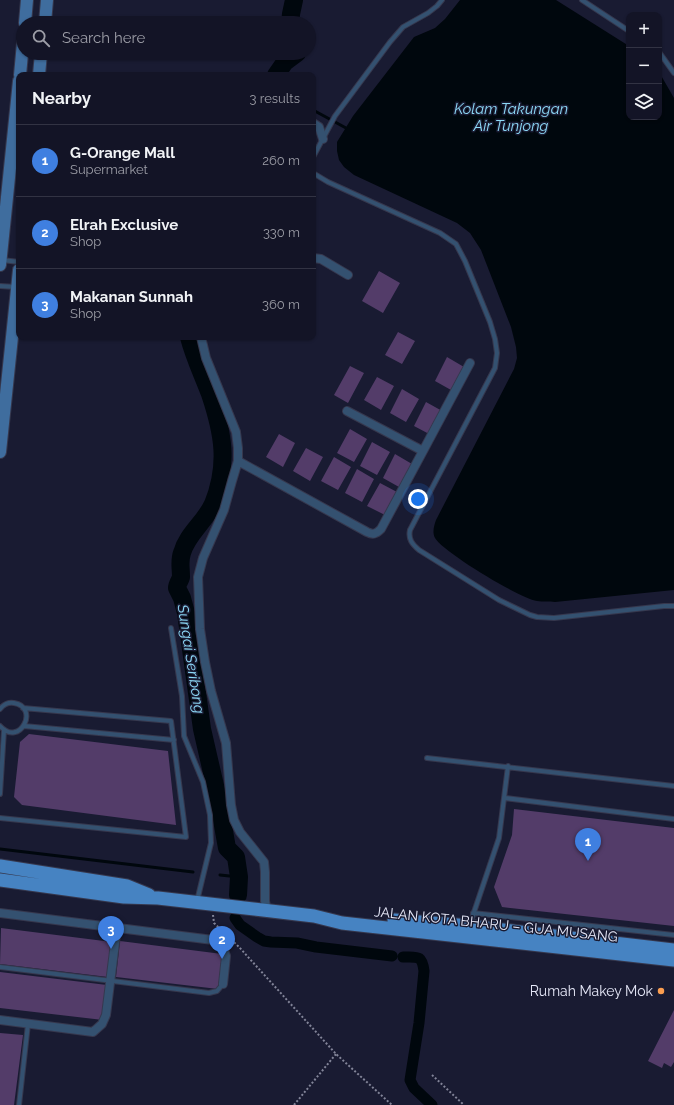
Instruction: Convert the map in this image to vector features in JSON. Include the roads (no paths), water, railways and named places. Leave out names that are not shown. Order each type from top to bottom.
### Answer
[{"type":"main road","name":"JALAN KOTA BHARU – GUA MUSANG","points":[[0,866],[127,886],[158,898]]},
{"type":"main road","name":"JALAN KOTA BHARU – GUA MUSANG","points":[[0,880],[124,897],[158,898],[267,912],[470,925],[497,934],[674,960]]},
{"type":"main road","name":"JALAN KOTA BHARU – GUA MUSANG","points":[[497,934],[674,950]]},
{"type":"street","points":[[26,16],[27,0]]},
{"type":"street","points":[[46,16],[47,0]]},
{"type":"street","points":[[20,72],[21,60]]},
{"type":"street","points":[[39,72],[41,60]]},
{"type":"street","points":[[0,265],[16,109]]},
{"type":"street","points":[[316,125],[319,127],[323,139]]},
{"type":"street","points":[[316,258],[321,259],[348,275]]},
{"type":"street","points":[[0,452],[16,297]]},
{"type":"street","points":[[202,340],[206,358],[236,432],[238,448],[238,461],[224,510],[203,558],[198,577],[204,662],[226,743],[231,805],[234,820],[240,832],[264,862],[265,901],[267,912]]},
{"type":"street","points":[[238,461],[367,532],[374,534],[381,529],[470,363]]},
{"type":"street","points":[[346,412],[423,451]]},
{"type":"street","points":[[0,912],[213,940],[222,945],[226,956],[223,984]]},
{"type":"street","points":[[0,1020],[93,1032],[102,1024],[106,1015],[117,927]]},
{"type":"lane","points":[[316,152],[335,116],[403,27],[428,13],[442,0]]},
{"type":"lane","points":[[582,0],[626,29]]},
{"type":"lane","points":[[662,56],[674,73]]},
{"type":"lane","points":[[316,175],[328,182],[440,233],[456,244],[465,261],[490,322],[495,339],[497,354],[495,368],[410,530],[410,540],[414,545],[419,550],[482,590],[530,616],[554,618],[674,606]]},
{"type":"lane","points":[[0,260],[16,262]]},
{"type":"lane","points":[[0,286],[16,287]]},
{"type":"lane","points":[[171,628],[182,696],[184,736],[203,782],[210,815],[211,843],[197,903]]},
{"type":"lane","points":[[0,708],[10,702],[19,704],[23,708],[27,717],[24,726],[17,731],[8,732],[0,726]]},
{"type":"lane","points":[[0,818],[186,837],[171,721],[23,708]]},
{"type":"lane","points":[[24,726],[174,740]]},
{"type":"lane","points":[[0,794],[4,730]]},
{"type":"lane","points":[[427,758],[674,786]]},
{"type":"lane","points":[[470,925],[499,838],[508,766]]},
{"type":"lane","points":[[505,798],[674,819]]},
{"type":"lane","points":[[470,925],[499,916],[674,935]]},
{"type":"lane","points":[[497,934],[499,916]]},
{"type":"lane","points":[[0,966],[209,993],[217,991],[223,984]]},
{"type":"lane","points":[[19,1105],[28,1023]]},
{"type":"water","name":"Kolam Takungan Air Tunjong","points":[[460,0],[556,0],[626,44],[626,120],[662,120],[662,77],[674,98],[674,590],[555,602],[537,601],[515,592],[482,574],[441,545],[434,536],[436,520],[514,369],[517,358],[516,347],[511,327],[481,250],[470,233],[457,223],[354,175],[344,167],[339,160],[337,142],[353,116],[414,37],[435,28],[445,19]]},
{"type":"waterway","name":"Sungai Seribong","points":[[291,16],[294,0]]},
{"type":"waterway","name":"Sungai Seribong","points":[[278,72],[288,60]]},
{"type":"waterway","points":[[316,112],[346,128]]},
{"type":"waterway","name":"Sungai Seribong","points":[[190,340],[215,408],[221,435],[223,462],[218,489],[213,504],[184,546],[180,565],[181,577],[177,588],[182,598],[186,613],[202,729],[219,803],[227,848],[236,857],[239,877],[238,895]]},
{"type":"waterway","points":[[0,849],[193,872]]},
{"type":"waterway","points":[[220,875],[239,877]]},
{"type":"waterway","points":[[235,918],[240,925],[264,941],[297,943],[316,947],[392,956]]},
{"type":"waterway","points":[[403,957],[418,958],[422,962],[424,971],[419,1023],[410,1080],[414,1088],[432,1105]]},
{"type":"place","name":"G-Orange Mall","points":[[588,861]]},
{"type":"place","name":"Makanan Sunnah","points":[[111,949]]},
{"type":"place","name":"Elrah Exclusive","points":[[222,959]]},
{"type":"place","name":"Rumah Makey Mok","points":[[661,991]]}]
